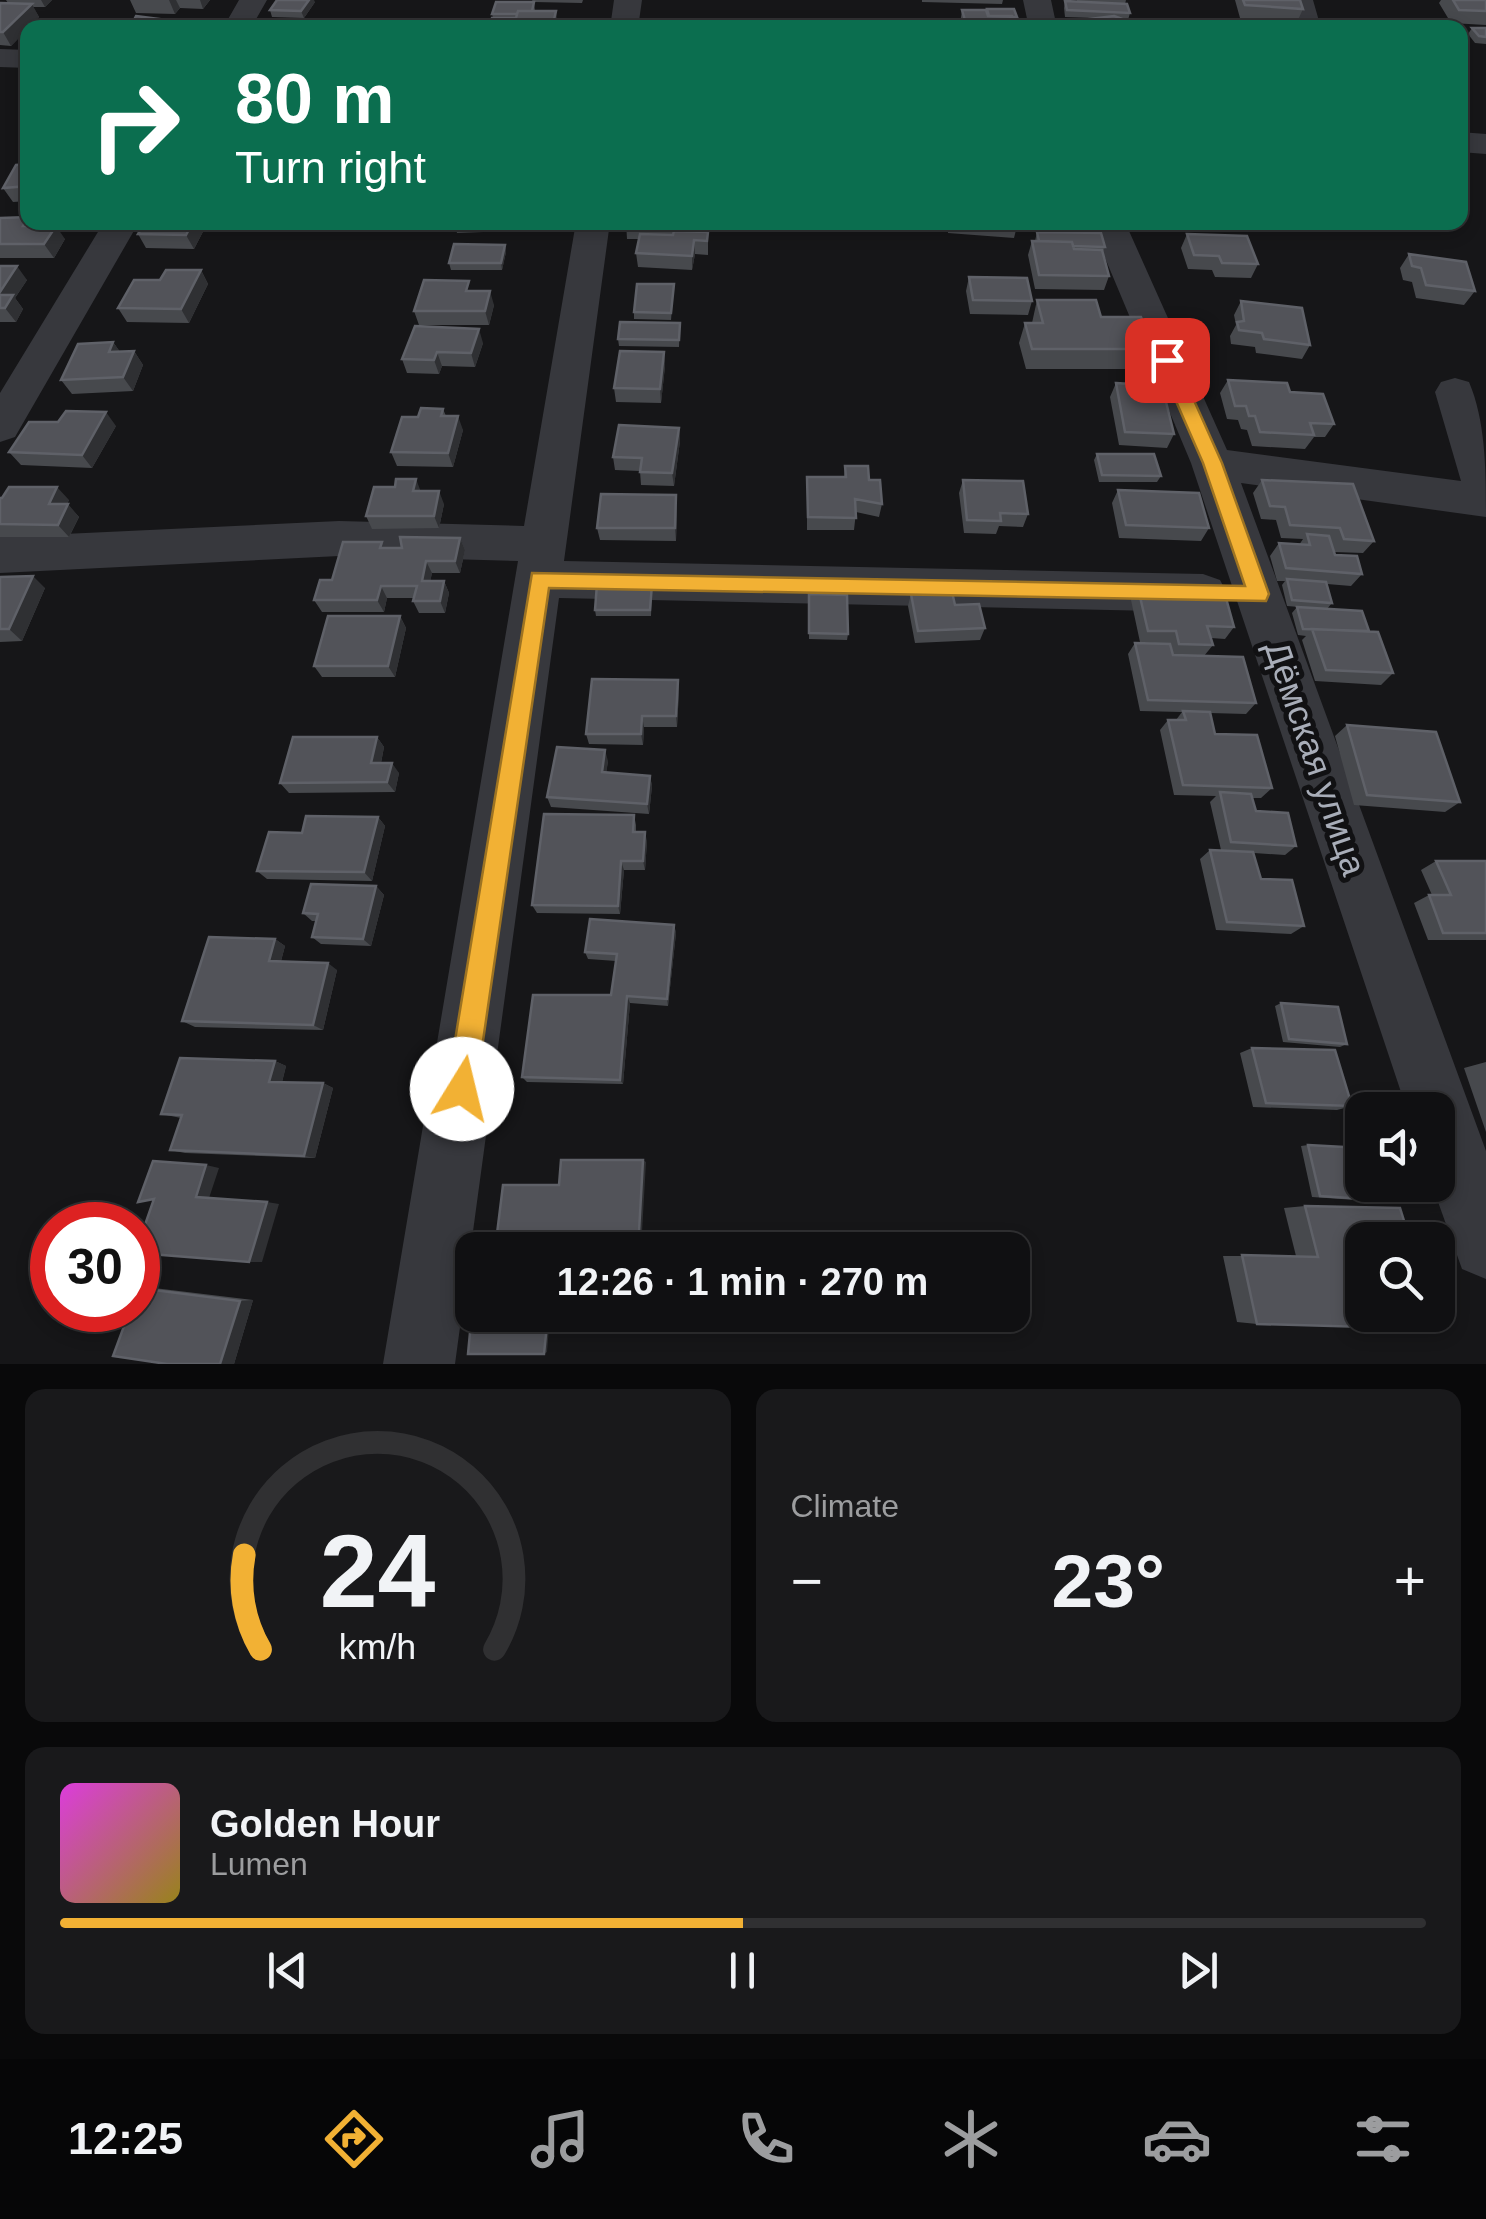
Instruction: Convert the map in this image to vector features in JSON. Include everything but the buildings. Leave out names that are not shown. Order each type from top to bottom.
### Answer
[{"type":"street","points":[[0,427],[117,230]]},
{"type":"street","points":[[419,1364],[592,230]]},
{"type":"street","name":"Дёмская улица","points":[[1110,230],[1212,463],[1486,1245]]},
{"type":"street","points":[[1455,392],[1486,491]]},
{"type":"street","points":[[1212,463],[1486,501]]},
{"type":"street","points":[[0,555],[220,542],[413,538],[541,562],[1258,594]]},
{"type":"route","points":[[462,1089],[540,579],[1258,594],[1212,463],[1167,360]]}]
